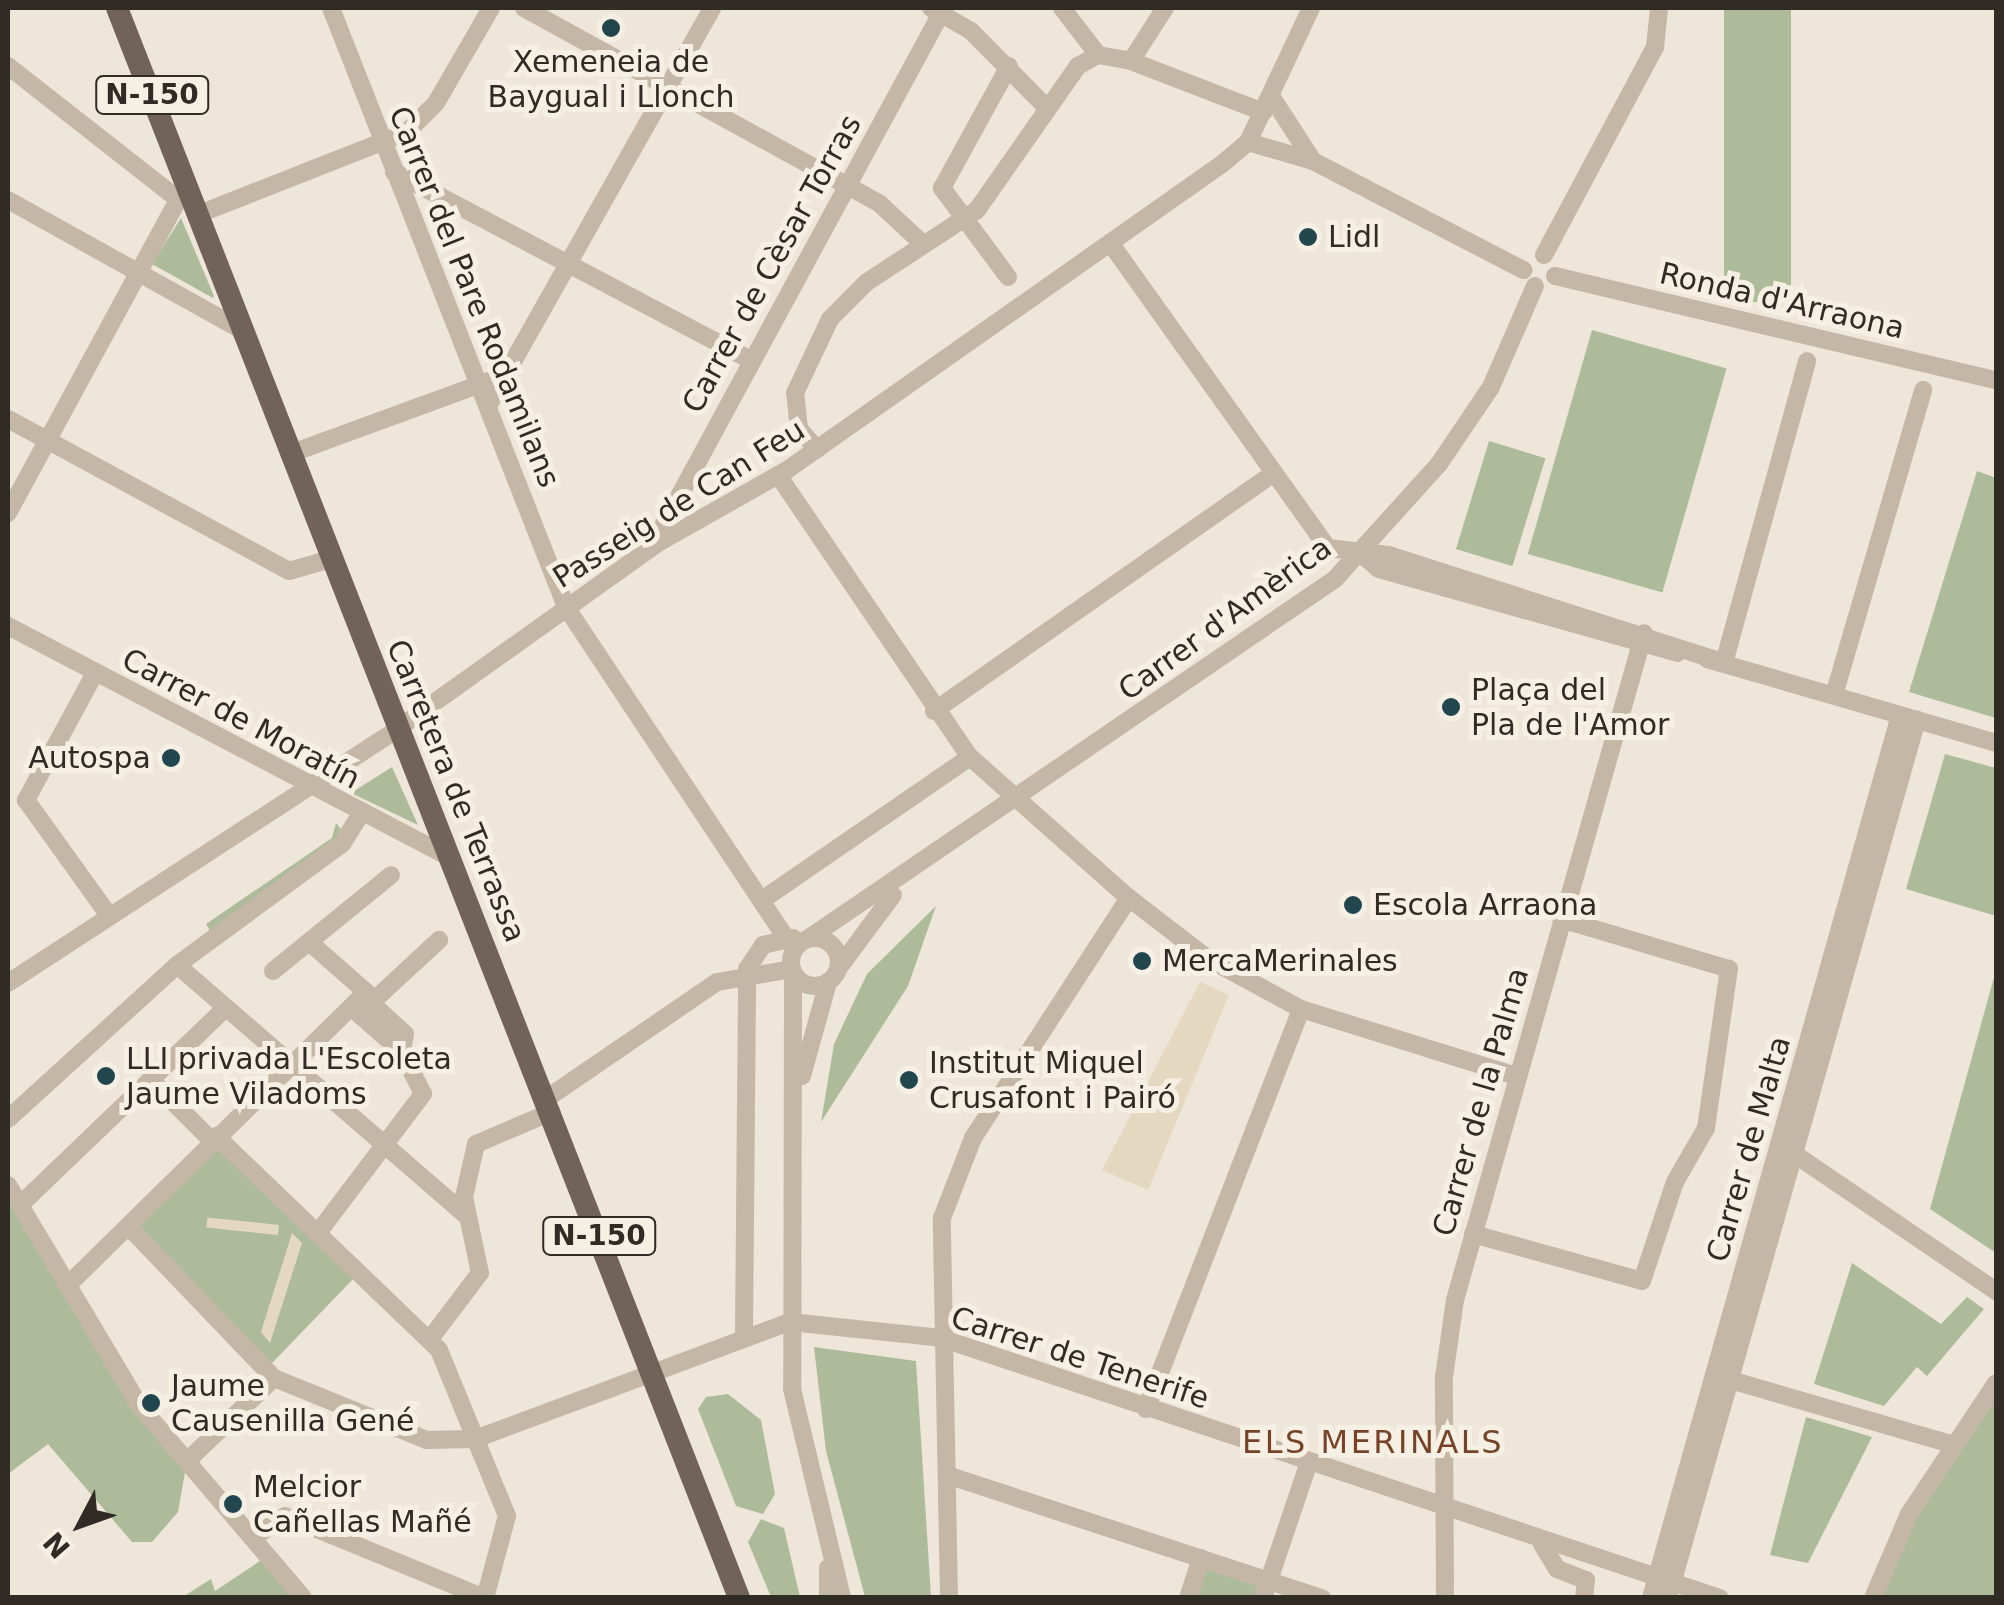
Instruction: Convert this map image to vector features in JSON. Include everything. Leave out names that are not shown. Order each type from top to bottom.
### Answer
[{"type":"main road","name":"Carretera de Terrassa","points":[[117,8],[180,190],[199,214],[739,1598]]},
{"type":"street","name":"Carrer del Pare Rodamilans","points":[[331,8],[566,607],[785,937]]},
{"type":"street","points":[[199,214],[384,147],[436,103],[491,8]]},
{"type":"street","points":[[524,8],[902,218],[922,244]]},
{"type":"street","points":[[488,406],[712,8]]},
{"type":"street","points":[[1130,61],[1165,8]]},
{"type":"street","name":"Passeig de Can Feu","points":[[8,982],[400,727],[651,548],[817,449],[1112,244],[1248,142],[1311,8]]},
{"type":"street","points":[[938,9],[1008,66],[1044,104]]},
{"type":"street","name":"Carrer de Cèsar Torras","points":[[651,548],[938,9]]},
{"type":"street","points":[[1523,270],[1544,254],[1656,47],[1660,9]]},
{"type":"street","points":[[1068,10],[1098,54],[1267,104],[1313,161]]},
{"type":"street","points":[[817,449],[799,429],[795,393],[830,318],[922,244],[967,216],[1044,104],[1098,54]]},
{"type":"street","points":[[8,66],[180,190],[8,513]]},
{"type":"street","points":[[1008,66],[944,180],[1027,304]]},
{"type":"street","points":[[1248,142],[1313,161],[1523,270],[1535,286],[1554,276],[1544,254]]},
{"type":"street","points":[[394,172],[749,359]]},
{"type":"street","points":[[8,200],[242,330]]},
{"type":"street","points":[[1112,244],[1315,538],[1642,640],[1996,743]]},
{"type":"street","name":"Ronda d'Arraona","points":[[1554,276],[1996,379],[1996,397]]},
{"type":"street","name":"Carrer d'Amèrica","points":[[807,939],[906,879],[1017,802],[1360,554],[1439,464],[1491,387],[1535,286]]},
{"type":"street","points":[[1720,662],[1807,361]]},
{"type":"street","points":[[292,453],[506,374]]},
{"type":"street","points":[[1834,696],[1923,390]]},
{"type":"street","points":[[8,419],[289,571],[331,559]]},
{"type":"street","points":[[778,475],[934,711],[970,758],[1130,898],[1207,958],[1301,1009],[1516,1076]]},
{"type":"street","points":[[934,711],[1269,476]]},
{"type":"street","name":"Carrer de Moratín","points":[[8,626],[306,786],[450,858]]},
{"type":"street","name":"Carrer de la Palma","points":[[1445,1598],[1444,1377],[1472,1234],[1642,640]]},
{"type":"street","points":[[29,804],[95,673]]},
{"type":"street","name":"Carrer de Malta","points":[[1662,1590],[1908,717]]},
{"type":"street","points":[[762,900],[970,758]]},
{"type":"street","points":[[8,790],[29,804],[108,914]]},
{"type":"street","points":[[8,1119],[177,965],[296,883],[342,844],[361,814]]},
{"type":"street","points":[[272,971],[391,875]]},
{"type":"street","name":"Carrer d'Amèrica","points":[[833,975],[906,879]]},
{"type":"street","points":[[949,1598],[936,1258],[953,1184],[973,1138],[1130,898]]},
{"type":"street","points":[[1472,1234],[1642,1281],[1675,1182],[1706,1128],[1730,969],[1562,919]]},
{"type":"street","points":[[430,1339],[480,1273],[467,1216],[476,1144],[548,1105],[747,970],[763,945],[785,937],[829,943],[833,975],[796,1100]]},
{"type":"street","points":[[807,939],[792,970],[796,1100],[790,1322],[806,1473],[842,1598]]},
{"type":"street","points":[[70,1284],[214,1138],[351,1008],[369,998],[439,940]]},
{"type":"street","points":[[309,942],[406,1034],[402,1052]]},
{"type":"street","points":[[177,965],[222,1012],[467,1216]]},
{"type":"street","points":[[747,970],[792,970],[812,986],[833,975]]},
{"type":"street","points":[[744,1332],[747,970]]},
{"type":"street","points":[[317,1234],[424,1094],[402,1052],[351,1008]]},
{"type":"street","points":[[1146,1409],[1301,1009]]},
{"type":"street","points":[[20,1205],[222,1012]]},
{"type":"street","points":[[150,1079],[430,1339],[475,1439],[509,1531],[485,1597],[285,1516],[254,1537]]},
{"type":"street","points":[[1786,1148],[1996,1292]]},
{"type":"street","points":[[8,1185],[70,1284],[121,1378],[302,1598]]},
{"type":"street","points":[[128,1227],[274,1378],[187,1461]]},
{"type":"street","name":"Carrer de Tenerife","points":[[274,1378],[427,1440],[475,1439],[652,1374],[744,1332],[790,1322],[941,1338],[1444,1509],[1662,1590],[1720,1598]]},
{"type":"street","points":[[1722,1378],[1950,1444]]},
{"type":"street","points":[[1874,1598],[1950,1444],[1996,1383]]},
{"type":"street","points":[[1266,1589],[1308,1465]]},
{"type":"street","points":[[947,1475],[1202,1558],[1266,1589],[1322,1598]]},
{"type":"street","points":[[1542,1544],[1556,1569],[1586,1580],[1584,1598]]},
{"type":"street","points":[[828,1552],[828,1598]]},
{"type":"street","points":[[1188,1598],[1202,1558]]},
{"type":"green space","points":[[1724,8],[1791,8],[1791,302],[1724,302]]},
{"type":"green space","points":[[181,218],[214,296],[213,298],[152,264]]},
{"type":"green space","points":[[1592,330],[1727,369],[1662,593],[1528,554]]},
{"type":"green space","points":[[1489,441],[1545,458],[1512,566],[1456,549]]},
{"type":"green space","points":[[1977,471],[1996,478],[1996,718],[1909,692]]},
{"type":"green space","points":[[1945,754],[1996,768],[1996,916],[1906,889]]},
{"type":"green space","points":[[392,767],[418,825],[351,793]]},
{"type":"green space","points":[[336,823],[344,833],[211,932],[206,924],[332,838]]},
{"type":"green space","points":[[936,906],[908,986],[821,1122],[834,1044],[867,974]]},
{"type":"green space","points":[[1996,970],[1996,1253],[1930,1209]]},
{"type":"green space","points":[[216,1136],[358,1274],[271,1364],[128,1227]]},
{"type":"green space","points":[[8,1185],[121,1378],[187,1461],[178,1512],[152,1542],[132,1542],[48,1444],[8,1474]]},
{"type":"green space","points":[[1852,1263],[1941,1324],[1967,1297],[1984,1309],[1927,1376],[1917,1367],[1884,1406],[1814,1384]]},
{"type":"green space","points":[[814,1347],[916,1361],[931,1597],[865,1597],[826,1451]]},
{"type":"green space","points":[[1996,1383],[1996,1597],[1873,1598],[1909,1514]]},
{"type":"green space","points":[[728,1394],[761,1420],[775,1494],[763,1514],[736,1506],[698,1409],[706,1397]]},
{"type":"green space","points":[[1806,1417],[1872,1437],[1808,1563],[1770,1555]]},
{"type":"green space","points":[[761,1519],[784,1528],[800,1597],[771,1597],[748,1542]]},
{"type":"green space","points":[[269,1555],[303,1598],[181,1598],[211,1579],[215,1591]]},
{"type":"green space","points":[[1201,1558],[1269,1580],[1263,1597],[1189,1598]]},
{"type":"shaded area","points":[[1200,982],[1229,995],[1148,1190],[1102,1170]]},
{"type":"shaded area","points":[[207,1217],[279,1225],[278,1235],[206,1227]]},
{"type":"shaded area","points":[[292,1233],[302,1243],[270,1343],[261,1332]]},
{"type":"place","name":"Xemeneia de Baygual i Llonch","points":[[611,28]]},
{"type":"place","name":"Lidl","points":[[1308,237]]},
{"type":"place","name":"Plaça del Pla de l'Amor","points":[[1451,707]]},
{"type":"place","name":"Autospa","points":[[171,758]]},
{"type":"place","name":"Escola Arraona","points":[[1353,905]]},
{"type":"place","name":"MercaMerinales","points":[[1142,961]]},
{"type":"place","name":"LLI privada L'Escoleta Jaume Viladoms","points":[[106,1076]]},
{"type":"place","name":"Institut Miquel Crusafont i Pairó","points":[[909,1080]]},
{"type":"place","name":"Jaume Causenilla Gené","points":[[151,1403]]},
{"type":"place","name":"Melcior Cañellas Mañé","points":[[233,1504]]},
{"type":"district","name":"ELS MERINALS","points":[[1373,1442]]}]
